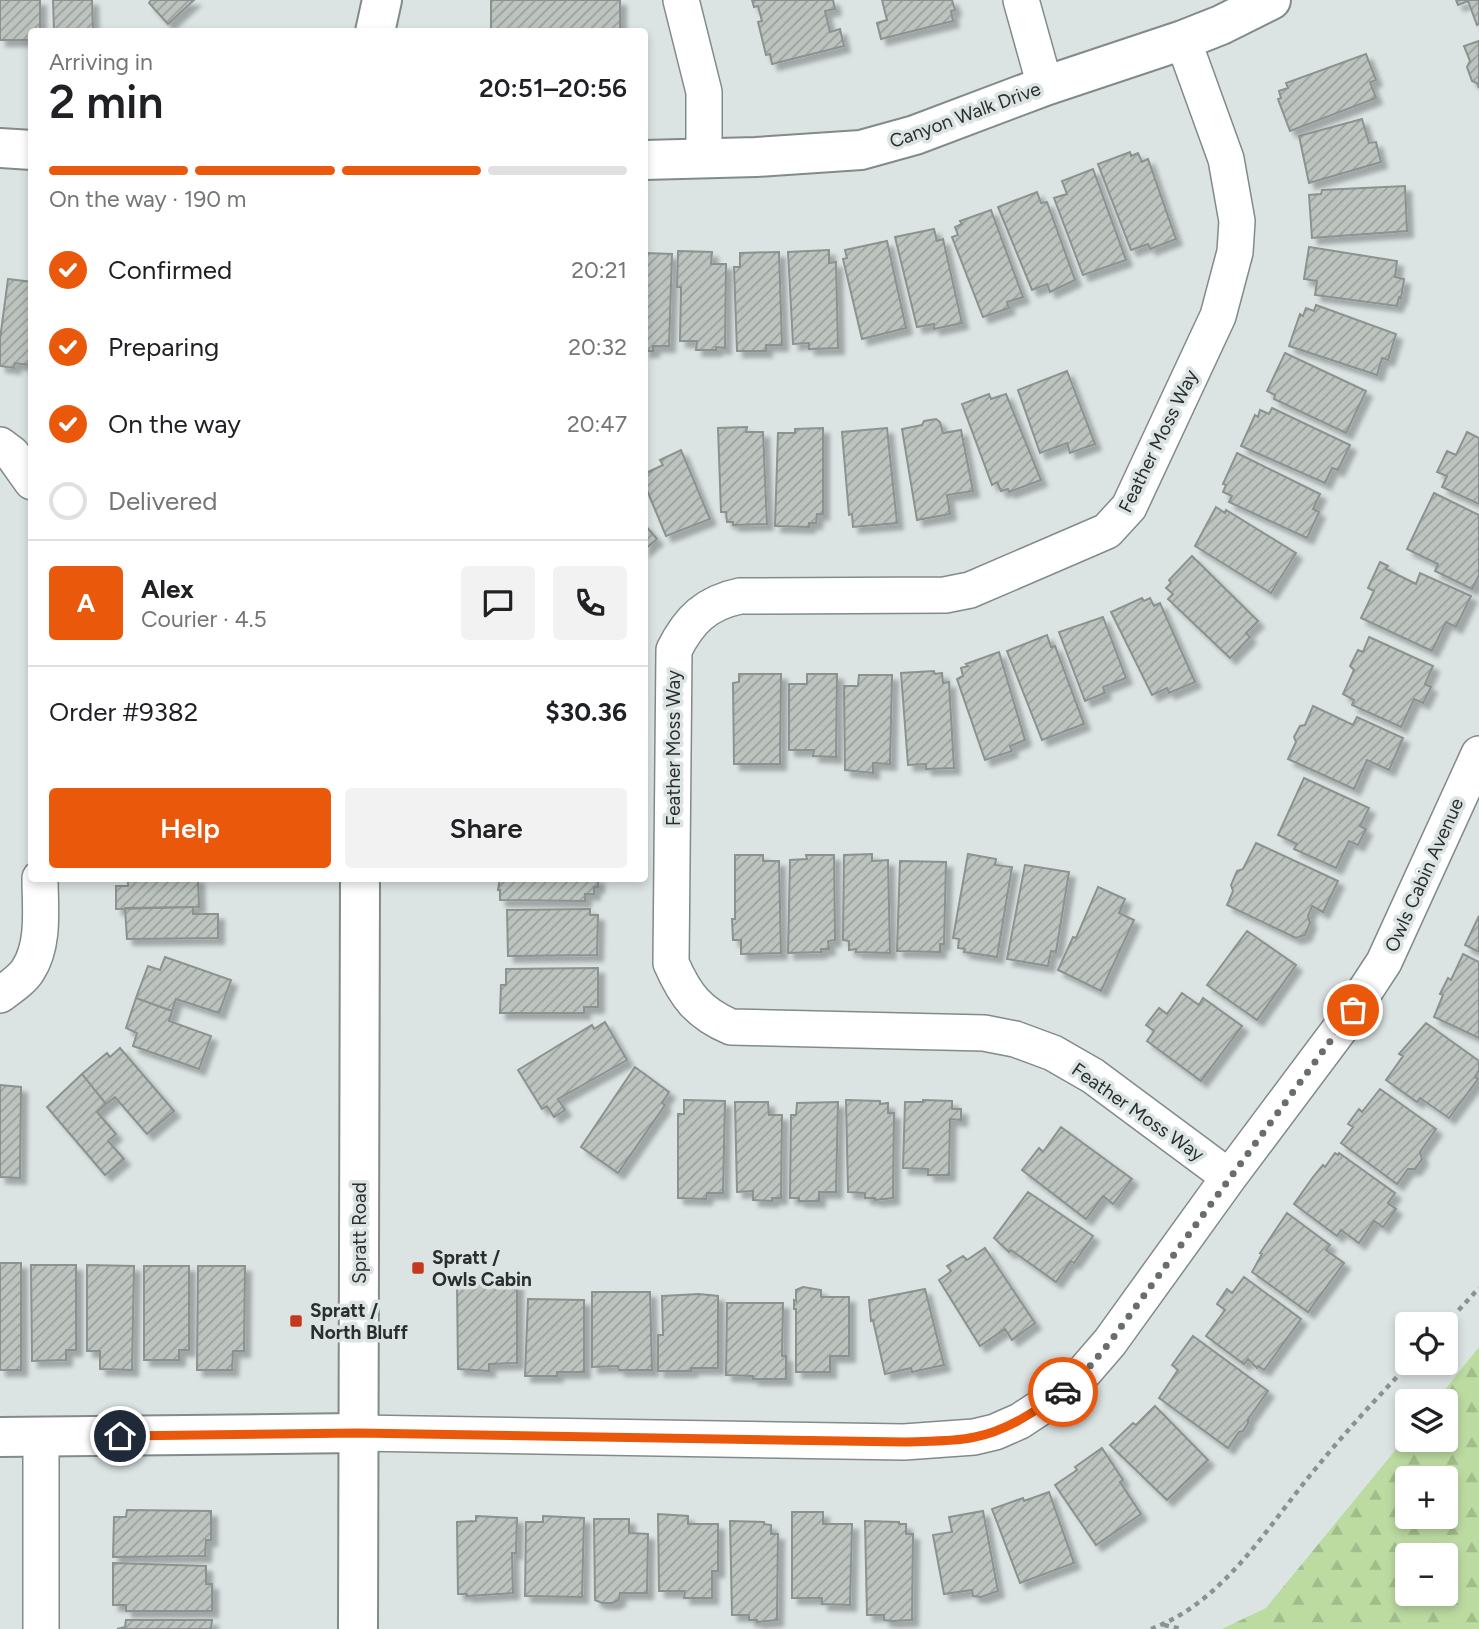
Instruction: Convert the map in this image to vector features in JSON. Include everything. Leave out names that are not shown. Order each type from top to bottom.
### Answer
[{"type":"street","points":[[376,28],[382,0]]},
{"type":"street","points":[[681,0],[704,92],[704,159]]},
{"type":"street","points":[[1021,0],[1045,86]]},
{"type":"street","name":"Canyon Walk Drive","points":[[648,160],[827,154],[861,150],[915,135],[1045,86],[1182,40],[1221,25],[1271,0]]},
{"type":"street","name":"Feather Moss Way","points":[[1182,40],[1226,159],[1237,221],[1235,252],[1217,316],[1129,507],[1107,531],[970,590],[945,595],[740,596],[722,600],[686,627],[674,650],[671,963],[681,987],[694,1003],[711,1018],[731,1027],[984,1033],[1015,1038],[1053,1054],[1093,1076],[1229,1177]]},
{"type":"street","points":[[0,148],[28,150]]},
{"type":"street","points":[[0,445],[12,454],[28,476]]},
{"type":"street","name":"Owls Cabin Avenue","points":[[358,1433],[904,1442],[974,1437],[995,1432],[1020,1421],[1064,1392],[1110,1342],[1342,1026],[1384,962],[1479,754]]},
{"type":"street","points":[[0,995],[28,971],[37,953],[40,882]]},
{"type":"street","name":"Spratt Road","points":[[358,1629],[360,882]]},
{"type":"street","points":[[0,1437],[358,1433]]},
{"type":"street","points":[[41,1437],[41,1629]]},
{"type":"path","points":[[1457,1312],[1479,1288]]},
{"type":"path","points":[[1151,1629],[1187,1612],[1210,1595],[1275,1522],[1330,1450],[1399,1375]]},
{"type":"path","points":[[1163,1625],[1181,1629]]},
{"type":"green space","points":[[1479,1347],[1479,1629],[1222,1629],[1266,1608],[1395,1451],[1458,1452],[1458,1389],[1445,1389]]},
{"type":"building","points":[[0,0],[40,0],[40,28],[28,28],[28,40],[0,40]]},
{"type":"building","points":[[53,0],[92,0],[93,28],[54,28]]},
{"type":"building","points":[[151,0],[194,0],[168,24],[149,3]]},
{"type":"building","points":[[491,0],[620,0],[620,28],[491,28]]},
{"type":"building","points":[[752,0],[833,0],[835,9],[825,11],[830,32],[840,29],[844,46],[772,64],[770,54],[766,55],[758,22],[762,21],[758,6],[754,7]]},
{"type":"building","points":[[882,0],[952,0],[955,10],[951,11],[953,21],[881,39],[877,23],[887,20]]},
{"type":"building","points":[[1456,0],[1479,0],[1479,24],[1477,25],[1468,1],[1458,5]]},
{"type":"building","points":[[1479,41],[1479,88],[1477,83],[1472,81],[1467,67],[1470,61],[1464,46]]},
{"type":"building","points":[[1366,54],[1376,80],[1370,82],[1376,98],[1290,131],[1278,99],[1281,98],[1279,91],[1288,88],[1286,83]]},
{"type":"building","points":[[1362,119],[1369,143],[1376,142],[1381,162],[1309,183],[1299,136]]},
{"type":"building","points":[[1130,152],[1131,156],[1138,153],[1142,162],[1148,159],[1176,239],[1150,249],[1148,244],[1131,250],[1098,164]]},
{"type":"building","points":[[1093,169],[1126,260],[1083,275],[1054,198],[1067,194],[1062,181]]},
{"type":"building","points":[[1405,186],[1407,231],[1312,238],[1309,195],[1321,194],[1322,190]]},
{"type":"building","points":[[1037,192],[1041,203],[1047,202],[1075,280],[1050,292],[1047,284],[1032,290],[998,207]]},
{"type":"building","points":[[991,210],[1023,297],[1007,302],[1009,308],[983,317],[952,237],[958,235],[955,227],[962,224],[960,221]]},
{"type":"building","points":[[934,229],[937,241],[943,239],[962,323],[934,329],[934,324],[917,327],[895,237]]},
{"type":"building","points":[[887,241],[906,328],[862,339],[843,259],[847,258],[845,250]]},
{"type":"building","points":[[1309,247],[1397,261],[1395,277],[1404,279],[1397,306],[1315,295],[1317,281],[1304,279]]},
{"type":"building","points":[[829,250],[829,263],[836,262],[838,348],[809,349],[809,343],[793,344],[788,252]]},
{"type":"building","points":[[678,251],[712,252],[711,264],[726,264],[725,348],[696,350],[697,341],[680,341],[681,287],[677,287]]},
{"type":"building","points":[[779,252],[782,345],[766,345],[766,351],[737,351],[734,267],[740,267],[740,253]]},
{"type":"building","points":[[648,253],[672,254],[669,346],[653,346],[653,351],[648,351]]},
{"type":"building","points":[[8,279],[28,282],[28,365],[15,363],[14,368],[0,366],[0,339]]},
{"type":"building","points":[[1316,305],[1396,334],[1388,360],[1382,358],[1377,375],[1289,346],[1300,314],[1303,316],[1306,308],[1314,311]]},
{"type":"building","points":[[1285,353],[1366,391],[1346,433],[1274,399],[1275,395],[1267,391]]},
{"type":"building","points":[[1067,371],[1095,444],[1070,453],[1067,443],[1040,453],[1018,390]]},
{"type":"building","points":[[989,394],[991,399],[1006,394],[1041,480],[1009,492],[1008,489],[1001,491],[997,482],[992,485],[962,404]]},
{"type":"building","points":[[1272,408],[1350,445],[1338,470],[1332,468],[1325,483],[1241,446],[1255,415],[1258,417],[1260,410],[1269,414]]},
{"type":"building","points":[[936,419],[940,422],[943,433],[961,430],[973,491],[947,495],[950,514],[917,520],[902,429]]},
{"type":"building","points":[[747,427],[746,432],[763,432],[767,524],[733,525],[733,522],[727,522],[726,512],[721,512],[718,428]]},
{"type":"building","points":[[823,428],[823,514],[817,514],[816,523],[809,523],[809,527],[775,526],[778,433]]},
{"type":"building","points":[[887,428],[897,523],[853,527],[852,514],[849,515],[842,432]]},
{"type":"building","points":[[1467,432],[1479,438],[1479,504],[1442,487],[1447,476],[1437,472],[1447,451],[1456,455]]},
{"type":"building","points":[[681,450],[710,519],[666,536],[648,493],[648,472],[663,465],[660,460]]},
{"type":"building","points":[[1237,453],[1320,494],[1313,509],[1319,512],[1307,538],[1229,502],[1232,496],[1223,492],[1226,485],[1223,484]]},
{"type":"building","points":[[1434,493],[1479,515],[1479,575],[1472,589],[1435,571],[1438,564],[1407,549]]},
{"type":"building","points":[[1216,507],[1225,513],[1226,510],[1296,553],[1271,593],[1195,546]]},
{"type":"building","points":[[648,529],[657,539],[648,547]]},
{"type":"building","points":[[1192,556],[1258,621],[1246,633],[1250,637],[1230,658],[1168,599],[1173,594],[1166,588],[1171,583],[1169,580]]},
{"type":"building","points":[[1380,562],[1388,566],[1386,569],[1416,584],[1420,573],[1471,596],[1456,627],[1446,622],[1432,651],[1361,618],[1374,591],[1368,588]]},
{"type":"building","points":[[1142,598],[1144,601],[1150,598],[1154,606],[1160,603],[1195,682],[1169,693],[1167,688],[1152,695],[1111,612]]},
{"type":"building","points":[[1103,617],[1126,678],[1103,687],[1105,693],[1085,701],[1059,632]]},
{"type":"building","points":[[1047,635],[1051,647],[1055,646],[1084,724],[1042,740],[1007,651]]},
{"type":"building","points":[[1369,637],[1433,666],[1425,684],[1431,687],[1423,703],[1414,699],[1401,727],[1352,705],[1354,700],[1343,694],[1354,670],[1350,666],[1358,650],[1363,652]]},
{"type":"building","points":[[999,652],[1025,740],[1010,746],[1012,751],[985,760],[957,679],[963,676],[961,668],[968,666],[966,664]]},
{"type":"building","points":[[934,671],[935,674],[942,673],[943,683],[949,682],[954,768],[926,769],[926,764],[908,765],[901,673]]},
{"type":"building","points":[[739,674],[781,674],[780,764],[734,764],[733,683],[739,682]]},
{"type":"building","points":[[807,674],[837,674],[836,757],[813,756],[814,750],[789,750],[789,684],[807,684]]},
{"type":"building","points":[[859,675],[892,675],[890,764],[873,763],[873,773],[845,770],[844,686],[858,686]]},
{"type":"building","points":[[1313,706],[1353,725],[1357,717],[1403,738],[1389,770],[1367,760],[1354,789],[1288,759],[1296,742],[1294,737],[1300,726],[1305,725]]},
{"type":"building","points":[[1304,778],[1369,808],[1360,826],[1366,829],[1358,845],[1349,841],[1336,868],[1294,849],[1297,844],[1278,835]]},
{"type":"building","points":[[1256,843],[1338,881],[1323,912],[1312,906],[1305,935],[1296,938],[1227,905],[1237,871],[1243,869]]},
{"type":"building","points":[[872,854],[872,861],[888,860],[890,953],[856,952],[856,949],[849,950],[849,941],[843,940],[844,855]]},
{"type":"building","points":[[968,854],[996,859],[995,865],[1012,867],[997,957],[964,952],[965,949],[958,948],[959,939],[953,938]]},
{"type":"building","points":[[735,855],[763,855],[763,861],[779,861],[781,953],[741,954],[741,940],[733,940]]},
{"type":"building","points":[[806,855],[834,855],[835,940],[828,941],[829,949],[821,949],[821,952],[788,953],[790,860],[807,859]]},
{"type":"building","points":[[900,861],[946,862],[944,944],[940,944],[940,952],[897,951]]},
{"type":"building","points":[[1025,865],[1069,872],[1056,952],[1051,951],[1048,966],[1007,959]]},
{"type":"building","points":[[128,882],[198,882],[199,907],[116,909],[116,886],[128,886]]},
{"type":"building","points":[[499,882],[598,882],[598,887],[594,887],[594,894],[585,894],[585,901],[500,900]]},
{"type":"building","points":[[1098,887],[1125,899],[1119,913],[1134,920],[1101,991],[1058,970],[1073,937],[1076,938]]},
{"type":"building","points":[[193,907],[193,914],[218,914],[218,938],[127,939],[125,908]]},
{"type":"building","points":[[590,909],[590,915],[598,915],[597,955],[508,956],[507,910]]},
{"type":"building","points":[[1479,916],[1479,952],[1465,945]]},
{"type":"building","points":[[1247,931],[1296,965],[1257,1020],[1207,985]]},
{"type":"building","points":[[1463,954],[1479,962],[1479,1038],[1434,1017],[1443,995],[1440,994],[1448,978],[1451,980]]},
{"type":"building","points":[[165,957],[231,980],[219,1013],[176,999],[172,1011],[136,998],[148,966],[160,970]]},
{"type":"building","points":[[598,968],[598,1007],[584,1007],[584,1013],[500,1013],[501,985],[506,985],[506,969]]},
{"type":"building","points":[[1182,993],[1199,1005],[1203,998],[1242,1026],[1201,1081],[1147,1041],[1154,1031],[1146,1025],[1159,1008],[1167,1014]]},
{"type":"building","points":[[136,998],[172,1011],[169,1021],[211,1036],[199,1069],[133,1046],[137,1033],[126,1028]]},
{"type":"building","points":[[605,1022],[627,1060],[558,1099],[565,1110],[554,1117],[547,1106],[542,1109],[518,1070],[592,1025],[594,1029]]},
{"type":"building","points":[[1426,1023],[1479,1061],[1479,1070],[1475,1077],[1478,1079],[1449,1118],[1420,1098],[1417,1102],[1386,1080],[1403,1056],[1399,1054]]},
{"type":"building","points":[[120,1048],[174,1111],[147,1134],[115,1097],[106,1104],[82,1074],[107,1053],[110,1057]]},
{"type":"building","points":[[635,1067],[669,1092],[662,1103],[665,1105],[618,1173],[581,1147]]},
{"type":"building","points":[[82,1074],[106,1104],[97,1112],[116,1134],[108,1141],[124,1159],[105,1175],[47,1107]]},
{"type":"building","points":[[0,1085],[21,1087],[20,1178],[0,1177]]},
{"type":"building","points":[[1380,1089],[1436,1129],[1420,1152],[1422,1159],[1415,1169],[1408,1169],[1397,1184],[1341,1143],[1353,1127],[1348,1124],[1359,1109],[1362,1112]]},
{"type":"building","points":[[684,1100],[725,1101],[723,1193],[707,1193],[706,1199],[678,1198],[678,1114],[684,1114]]},
{"type":"building","points":[[846,1100],[888,1103],[888,1113],[894,1113],[893,1198],[875,1200],[865,1198],[865,1193],[848,1192]]},
{"type":"building","points":[[952,1101],[952,1109],[961,1109],[961,1120],[950,1119],[949,1175],[928,1175],[928,1169],[903,1168],[905,1102]]},
{"type":"building","points":[[735,1102],[768,1102],[769,1115],[782,1115],[781,1198],[772,1198],[772,1201],[753,1200],[753,1191],[737,1192]]},
{"type":"building","points":[[838,1102],[836,1192],[819,1192],[819,1201],[790,1198],[791,1115],[796,1115],[797,1103]]},
{"type":"building","points":[[1061,1127],[1132,1179],[1113,1204],[1103,1196],[1086,1219],[1022,1170],[1039,1148],[1043,1152]]},
{"type":"building","points":[[1335,1153],[1339,1153],[1395,1193],[1388,1203],[1396,1209],[1383,1227],[1374,1221],[1359,1243],[1341,1230],[1337,1236],[1294,1204],[1313,1177]]},
{"type":"building","points":[[1028,1192],[1093,1236],[1074,1263],[1071,1261],[1056,1282],[1011,1250],[1009,1252],[994,1238]]},
{"type":"building","points":[[1287,1213],[1330,1245],[1326,1250],[1344,1263],[1308,1312],[1252,1272],[1262,1254],[1260,1253]]},
{"type":"building","points":[[985,1248],[1035,1323],[1012,1340],[1005,1329],[980,1346],[939,1280],[951,1271],[947,1266],[963,1256],[967,1260]]},
{"type":"building","points":[[0,1263],[21,1263],[21,1370],[0,1370]]},
{"type":"building","points":[[31,1265],[76,1265],[76,1350],[66,1350],[66,1360],[32,1361]]},
{"type":"building","points":[[87,1265],[134,1266],[132,1370],[100,1369],[100,1351],[87,1351]]},
{"type":"building","points":[[144,1266],[189,1266],[189,1350],[179,1350],[179,1360],[144,1360]]},
{"type":"building","points":[[198,1266],[245,1266],[244,1351],[233,1351],[232,1370],[197,1370]]},
{"type":"building","points":[[1244,1277],[1301,1319],[1264,1370],[1258,1366],[1257,1368],[1248,1359],[1244,1364],[1206,1336],[1225,1310],[1217,1304],[1227,1289],[1232,1293]]},
{"type":"building","points":[[517,1283],[517,1363],[489,1364],[489,1371],[458,1369],[457,1284]]},
{"type":"building","points":[[803,1287],[821,1290],[821,1297],[849,1297],[849,1356],[830,1356],[830,1372],[796,1372],[794,1300],[796,1301],[796,1290]]},
{"type":"building","points":[[925,1289],[944,1365],[885,1374],[873,1320],[871,1321],[869,1300]]},
{"type":"building","points":[[592,1292],[650,1292],[652,1370],[619,1370],[618,1366],[592,1367]]},
{"type":"building","points":[[662,1296],[718,1296],[718,1368],[658,1371],[658,1335],[663,1335]]},
{"type":"building","points":[[528,1299],[584,1300],[584,1372],[557,1372],[557,1376],[525,1376]]},
{"type":"building","points":[[727,1303],[783,1303],[782,1356],[786,1356],[786,1379],[753,1379],[753,1376],[726,1375]]},
{"type":"building","points":[[1193,1336],[1268,1391],[1248,1419],[1243,1431],[1239,1432],[1228,1448],[1159,1398],[1178,1370],[1172,1365]]},
{"type":"building","points":[[1155,1406],[1208,1460],[1167,1500],[1110,1445]]},
{"type":"building","points":[[1102,1448],[1141,1514],[1096,1545],[1055,1485]]},
{"type":"building","points":[[1049,1492],[1074,1563],[1020,1583],[992,1509]]},
{"type":"building","points":[[127,1510],[211,1511],[211,1540],[206,1540],[205,1556],[113,1557],[114,1517],[126,1517]]},
{"type":"building","points":[[983,1511],[998,1591],[981,1597],[973,1596],[972,1590],[944,1594],[933,1535],[952,1532],[949,1517]]},
{"type":"building","points":[[792,1512],[823,1512],[823,1524],[852,1524],[850,1605],[822,1604],[822,1598],[792,1598]]},
{"type":"building","points":[[658,1514],[688,1516],[688,1524],[718,1524],[718,1571],[712,1571],[712,1598],[684,1598],[685,1591],[659,1591]]},
{"type":"building","points":[[476,1516],[517,1518],[516,1553],[512,1553],[513,1593],[467,1596],[458,1594],[457,1522],[476,1521]]},
{"type":"building","points":[[543,1516],[584,1518],[582,1597],[525,1596],[526,1522],[543,1522]]},
{"type":"building","points":[[594,1519],[629,1519],[629,1533],[648,1534],[647,1593],[620,1593],[619,1600],[613,1603],[595,1600]]},
{"type":"building","points":[[730,1521],[764,1522],[771,1525],[771,1534],[778,1534],[777,1620],[757,1622],[749,1620],[749,1615],[732,1615]]},
{"type":"building","points":[[865,1521],[899,1522],[906,1524],[906,1534],[913,1534],[912,1620],[892,1621],[884,1620],[884,1615],[867,1615]]},
{"type":"building","points":[[113,1563],[206,1566],[206,1584],[212,1584],[212,1611],[126,1611],[126,1605],[113,1605]]},
{"type":"building","points":[[126,1620],[212,1620],[211,1629],[117,1629],[125,1627]]},
{"type":"way so far","points":[[1063,1392],[1086,1371],[1110,1342],[1353,1010]]},
{"type":"place","name":"Spratt / Owls Cabin","points":[[418,1268]]},
{"type":"place","name":"Spratt / North Bluff","points":[[296,1321]]},
{"type":"route","points":[[120,1436],[358,1433],[904,1442],[974,1437],[995,1432],[1020,1421],[1063,1392]]}]
